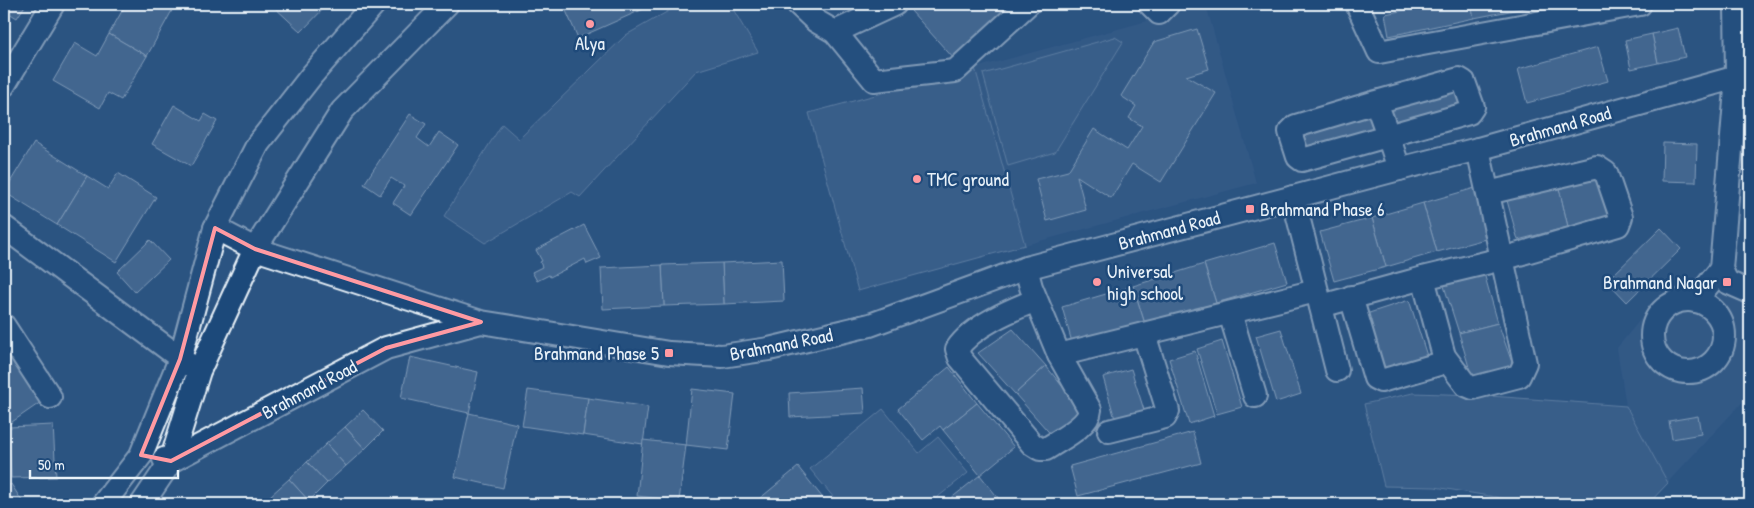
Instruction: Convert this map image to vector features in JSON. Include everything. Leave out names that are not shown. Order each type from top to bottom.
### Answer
[{"type":"street","points":[[4,85],[53,4]]},
{"type":"street","points":[[103,504],[141,455],[180,359],[215,228],[258,144],[312,75],[374,4]]},
{"type":"street","points":[[142,504],[171,461],[199,371],[255,249],[342,111],[447,4]]},
{"type":"street","points":[[798,4],[816,21],[835,32],[874,80],[955,71],[1028,4]]},
{"type":"street","points":[[835,32],[895,4]]},
{"type":"street","points":[[1150,4],[1159,14],[1168,4]]},
{"type":"street","points":[[1357,4],[1379,52],[1640,4]]},
{"type":"street","points":[[1736,4],[1737,77],[1721,269],[1727,282],[1750,292]]},
{"type":"street","name":"Brahmand Road","points":[[215,228],[255,249],[482,322],[669,353],[722,356],[769,349],[870,325],[1026,268],[1400,168],[1478,150],[1737,77]]},
{"type":"street","points":[[1459,79],[1464,82],[1473,108],[1469,113],[1302,160],[1298,157],[1290,132],[1296,126],[1376,102],[1459,79]]},
{"type":"street","points":[[1376,102],[1400,168]]},
{"type":"street","points":[[1423,278],[1444,356],[1466,385],[1473,388],[1519,376],[1526,363],[1478,150]]},
{"type":"street","points":[[1059,355],[1230,313],[1319,298],[1351,297],[1502,258],[1618,225],[1621,217],[1606,173],[1597,167],[1488,193]]},
{"type":"street","points":[[1293,197],[1337,370]]},
{"type":"street","points":[[4,227],[180,359],[199,371]]},
{"type":"street","points":[[1026,268],[1036,300],[1059,355],[1089,406],[1089,416],[1085,423],[1046,448],[1040,449],[1026,437],[960,358],[957,350],[962,342],[1000,314],[1036,300]]},
{"type":"street","points":[[1695,301],[1721,269]]},
{"type":"street","points":[[1351,297],[1375,378],[1382,381],[1439,364],[1444,356]]},
{"type":"street","points":[[1230,313],[1255,396]]},
{"type":"street","name":"Brahmand Road","points":[[171,461],[386,348],[482,322]]},
{"type":"street","points":[[4,326],[50,397]]},
{"type":"street","points":[[1110,431],[1166,417],[1168,411],[1144,334]]},
{"type":"street","points":[[141,455],[171,461]]},
{"type":"highlighted area","points":[[215,228],[255,249],[481,322],[386,348],[171,461],[141,455],[180,359]]},
{"type":"shaded area","points":[[681,4],[730,4],[758,52],[696,71],[580,197],[572,192],[485,243],[444,216],[502,124],[519,139],[626,35]]},
{"type":"shaded area","points":[[1206,5],[1256,183],[1025,245],[975,68]]},
{"type":"shaded area","points":[[1115,37],[1123,42],[1055,152],[1008,166],[983,74]]},
{"type":"shaded area","name":"TMC ground","points":[[975,68],[1025,245],[858,291],[809,113]]},
{"type":"shaded area","points":[[1707,272],[1750,302],[1750,394],[1667,483],[1626,406],[1617,348],[1644,315],[1669,290]]},
{"type":"shaded area","points":[[1413,393],[1477,395],[1626,406],[1668,483],[1648,504],[1537,504],[1435,487],[1384,486],[1364,404]]},
{"type":"shaded area","points":[[883,409],[919,453],[938,437],[968,473],[929,504],[839,504],[810,469]]},
{"type":"building","points":[[4,4],[26,4],[17,18],[4,10]]},
{"type":"building","points":[[126,4],[175,5],[147,56],[109,34]]},
{"type":"building","points":[[275,4],[328,4],[301,32],[273,6]]},
{"type":"building","name":"Alya","points":[[563,4],[636,4],[639,11],[578,38]]},
{"type":"building","name":"Alya","points":[[636,4],[655,4],[639,11]]},
{"type":"building","points":[[919,4],[1013,4],[955,60],[911,11]]},
{"type":"building","points":[[1409,4],[1471,4],[1474,18],[1389,36],[1385,14],[1410,9]]},
{"type":"building","points":[[1471,4],[1545,4],[1474,18]]},
{"type":"building","points":[[1678,28],[1685,57],[1658,63],[1652,34]]},
{"type":"building","points":[[1197,29],[1209,69],[1186,76],[1216,93],[1161,182],[1132,164],[1111,198],[1077,176],[1086,210],[1047,221],[1036,179],[1068,171],[1094,129],[1127,150],[1142,126],[1129,118],[1136,106],[1121,96],[1154,42]]},
{"type":"building","points":[[109,34],[147,56],[121,100],[108,93],[100,108],[53,81],[75,43],[97,56]]},
{"type":"building","points":[[1652,34],[1658,63],[1631,69],[1625,40]]},
{"type":"building","points":[[1598,47],[1608,81],[1527,103],[1518,69]]},
{"type":"building","points":[[1461,84],[1467,107],[1395,124],[1389,103]]},
{"type":"building","points":[[174,105],[201,121],[205,114],[217,121],[191,166],[152,144]]},
{"type":"building","points":[[1368,112],[1374,135],[1301,155],[1295,132]]},
{"type":"building","points":[[410,114],[426,124],[417,138],[429,147],[439,132],[458,145],[411,215],[393,203],[404,186],[391,178],[380,195],[364,184]]},
{"type":"building","points":[[34,143],[87,176],[57,225],[4,192]]},
{"type":"building","points":[[1663,143],[1697,144],[1696,182],[1662,181]]},
{"type":"building","points":[[118,173],[156,197],[116,262],[57,225],[87,176],[108,189]]},
{"type":"building","points":[[1597,174],[1612,217],[1568,227],[1558,184]]},
{"type":"building","points":[[1558,184],[1568,227],[1518,240],[1506,197]]},
{"type":"building","points":[[1475,188],[1489,238],[1437,252],[1423,203]]},
{"type":"building","points":[[1423,203],[1437,252],[1386,267],[1372,218]]},
{"type":"building","points":[[1372,218],[1386,267],[1334,281],[1320,232]]},
{"type":"building","points":[[584,225],[601,258],[587,264],[585,259],[550,277],[549,275],[537,281],[532,272],[542,267],[540,262],[542,261],[536,250]]},
{"type":"building","points":[[1661,228],[1681,249],[1627,302],[1607,281]]},
{"type":"building","points":[[150,240],[169,260],[135,292],[117,272]]},
{"type":"building","points":[[1275,243],[1287,282],[1216,303],[1204,264]]},
{"type":"building","points":[[782,260],[784,301],[724,304],[722,263]]},
{"type":"building","points":[[722,263],[724,304],[664,306],[662,265]]},
{"type":"building","points":[[1204,264],[1216,303],[1145,324],[1133,286]]},
{"type":"building","points":[[662,265],[664,306],[603,309],[601,268]]},
{"type":"building","points":[[1484,273],[1498,323],[1459,333],[1444,286]]},
{"type":"building","points":[[1133,286],[1145,324],[1073,346],[1062,307]]},
{"type":"building","points":[[1409,300],[1428,359],[1379,375],[1360,316]]},
{"type":"building","points":[[1498,323],[1515,371],[1473,381],[1459,333]]},
{"type":"building","points":[[1013,329],[1046,366],[1015,394],[978,353]]},
{"type":"building","points":[[1281,329],[1301,394],[1276,402],[1256,336]]},
{"type":"building","points":[[1222,341],[1242,407],[1217,414],[1197,349]]},
{"type":"building","points":[[6,345],[44,400],[9,424],[4,417],[4,347]]},
{"type":"building","points":[[1195,351],[1214,416],[1189,424],[1169,359]]},
{"type":"building","points":[[410,357],[478,372],[469,413],[401,398]]},
{"type":"building","points":[[1046,366],[1083,412],[1055,439],[1015,394]]},
{"type":"building","points":[[949,367],[977,403],[943,430],[940,426],[923,440],[898,409]]},
{"type":"building","points":[[1131,369],[1144,410],[1115,419],[1103,377]]},
{"type":"building","points":[[863,388],[865,413],[790,417],[789,393]]},
{"type":"building","points":[[692,389],[735,394],[728,450],[686,445]]},
{"type":"building","points":[[528,390],[588,398],[583,435],[522,426]]},
{"type":"building","points":[[588,398],[648,407],[643,444],[583,435]]},
{"type":"building","points":[[977,403],[1014,447],[980,475],[943,430]]},
{"type":"building","points":[[363,410],[383,431],[365,449],[345,427]]},
{"type":"building","points":[[469,413],[517,424],[503,488],[455,477]]},
{"type":"building","points":[[1698,416],[1701,434],[1672,439],[1669,421]]},
{"type":"building","points":[[53,425],[56,477],[11,478],[9,427]]},
{"type":"building","points":[[345,427],[365,449],[346,466],[326,444]]},
{"type":"building","points":[[1193,432],[1201,463],[1078,496],[1070,466]]},
{"type":"building","points":[[643,440],[686,445],[679,501],[637,496]]},
{"type":"building","points":[[326,444],[346,466],[327,483],[307,462]]},
{"type":"building","points":[[307,462],[327,483],[309,501],[289,479]]},
{"type":"building","points":[[798,467],[826,502],[824,504],[753,504]]},
{"type":"building","points":[[980,475],[1003,504],[944,504]]},
{"type":"building","points":[[289,479],[309,501],[305,504],[277,504],[270,496]]},
{"type":"building","points":[[11,484],[24,504],[4,504],[4,488]]},
{"type":"building","points":[[270,496],[277,504],[261,504]]},
{"type":"place","name":"Alya","points":[[590,24]]},
{"type":"place","name":"TMC ground","points":[[917,179]]},
{"type":"place","name":"Brahmand Phase 6","points":[[1250,209]]},
{"type":"place","name":"Universal high school","points":[[1097,282]]},
{"type":"place","name":"Brahmand Nagar","points":[[1727,282]]},
{"type":"place","name":"Brahmand Phase 5","points":[[669,353]]}]
